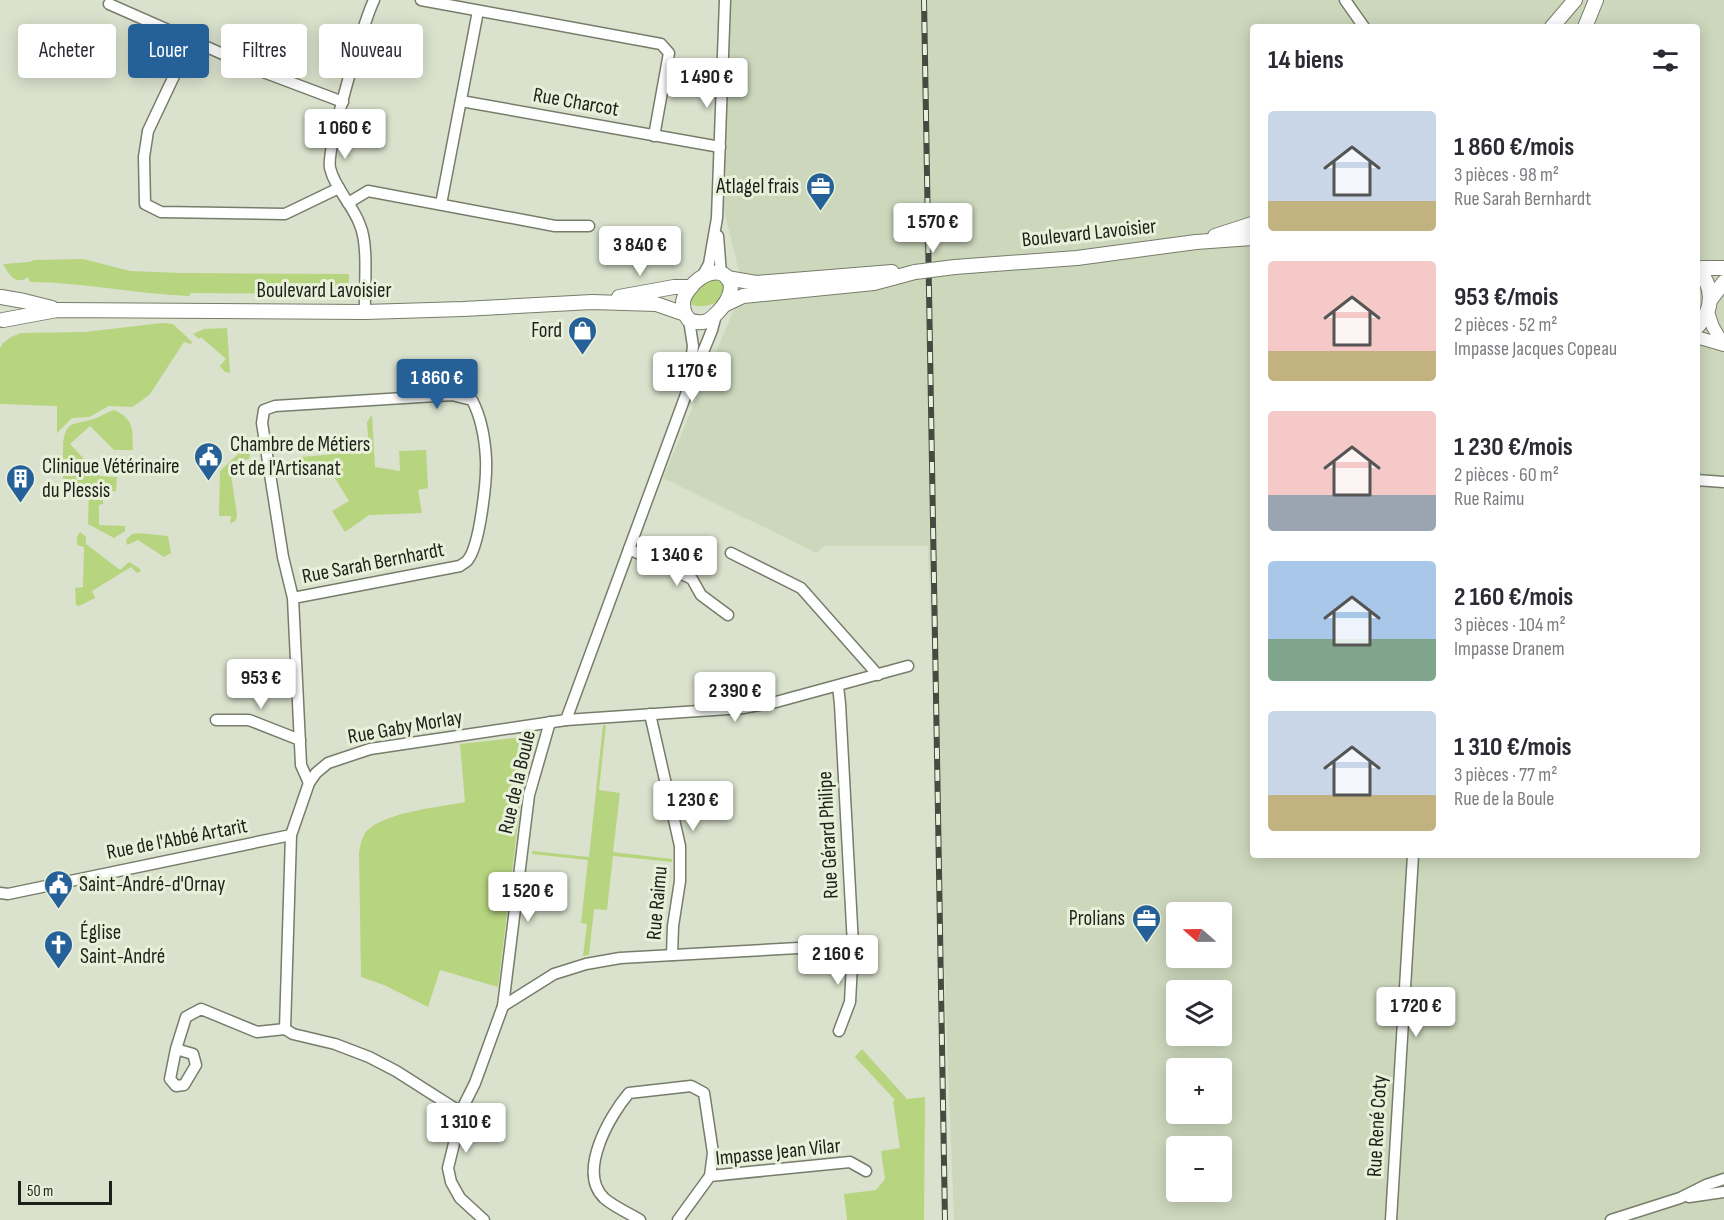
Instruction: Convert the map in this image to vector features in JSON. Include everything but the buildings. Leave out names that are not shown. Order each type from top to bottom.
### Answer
[{"type":"main road","points":[[1555,24],[1575,0]]},
{"type":"main road","points":[[1586,24],[1596,0]]},
{"type":"main road","name":"Boulevard Lavoisier","points":[[1196,242],[1250,225]]},
{"type":"main road","name":"Boulevard Lavoisier","points":[[703,275],[710,273],[756,283],[1077,258],[1196,242],[1250,238]]},
{"type":"main road","points":[[1700,267],[1724,268]]},
{"type":"main road","points":[[1700,270],[1709,287],[1709,306]]},
{"type":"main road","name":"Boulevard Lavoisier","points":[[2,322],[57,310],[364,312],[592,302],[656,304],[704,322],[710,321],[726,304],[743,296],[874,283],[915,272]]},
{"type":"main road","points":[[687,317],[683,299],[691,286],[703,275]]},
{"type":"main road","points":[[724,276],[732,286],[732,295],[726,304]]},
{"type":"main road","points":[[1700,321],[1724,282]]},
{"type":"main road","name":"Boulevard Lavoisier","points":[[592,302],[691,286]]},
{"type":"main road","points":[[0,297],[4,304],[2,322]]},
{"type":"main road","name":"Boulevard Lavoisier","points":[[0,297],[57,310]]},
{"type":"street","points":[[364,312],[364,241],[361,225],[339,188],[330,167],[343,102],[374,0]]},
{"type":"street","points":[[422,0],[661,44],[669,53],[654,136]]},
{"type":"street","points":[[703,275],[709,264],[717,218],[725,0]]},
{"type":"street","points":[[1345,0],[1362,24]]},
{"type":"street","points":[[109,4],[155,24]]},
{"type":"street","points":[[441,204],[478,11]]},
{"type":"street","points":[[209,48],[266,73],[343,102]]},
{"type":"street","points":[[173,78],[148,131],[144,157],[145,204],[161,212],[285,214],[339,188]]},
{"type":"street","name":"Rue Charcot","points":[[461,101],[720,147]]},
{"type":"street","points":[[348,203],[368,191],[555,226],[589,226]]},
{"type":"street","points":[[717,218],[724,276]]},
{"type":"street","points":[[1709,306],[1713,327],[1724,345]]},
{"type":"street","points":[[566,720],[716,315]]},
{"type":"street","points":[[687,317],[693,346],[688,389]]},
{"type":"street","points":[[1700,338],[1724,345]]},
{"type":"street","name":"Rue Sarah Bernhardt","points":[[293,598],[460,566],[468,560],[475,542],[483,502],[486,460],[480,418],[472,400],[452,395],[275,406],[264,410],[262,423],[293,598],[302,765],[309,783]]},
{"type":"street","points":[[1700,480],[1724,482]]},
{"type":"street","points":[[629,549],[692,579],[701,595],[728,615]]},
{"type":"street","points":[[731,553],[801,588],[878,675]]},
{"type":"street","points":[[550,722],[743,708],[787,700],[908,666]]},
{"type":"street","name":"Rue Gérard Philipe","points":[[838,686],[852,945],[850,1002],[847,1015],[839,1031]]},
{"type":"street","name":"Rue Raimu","points":[[650,714],[680,846],[680,881],[673,926],[672,955]]},
{"type":"street","points":[[216,720],[249,720],[300,740]]},
{"type":"street","name":"Rue Gaby Morlay","points":[[285,1029],[291,835],[309,783],[316,773],[328,763],[370,749],[550,722]]},
{"type":"street","name":"Rue de la Boule","points":[[484,1220],[460,1198],[451,1182],[448,1168],[462,1113],[503,1006],[529,795],[550,722]]},
{"type":"street","name":"Rue de l'Abbé Artarit","points":[[0,893],[8,894],[291,835]]},
{"type":"street","name":"Rue René Coty","points":[[1391,1220],[1413,858]]},
{"type":"street","points":[[503,1006],[554,974],[586,964],[620,958],[852,945]]},
{"type":"street","points":[[176,1049],[186,1017],[201,1009],[257,1032],[285,1029],[294,1034],[335,1044],[369,1057],[396,1071],[462,1113]]},
{"type":"street","points":[[640,1220],[604,1197],[594,1183],[595,1157],[615,1109],[629,1093],[691,1086],[704,1093],[712,1153],[710,1176]]},
{"type":"street","name":"Impasse Jean Vilar","points":[[678,1220],[710,1176],[850,1162],[866,1171]]},
{"type":"street","points":[[1611,1220],[1680,1198],[1724,1179]]},
{"type":"street","points":[[1680,1198],[1724,1192]]},
{"type":"shaded area","points":[[729,0],[1724,0],[1724,1220],[954,1220],[928,546],[824,546],[817,553],[663,478],[743,288],[723,206]]},
{"type":"green space","points":[[83,259],[130,271],[349,274],[348,295],[344,297],[341,294],[191,293],[189,296],[169,295],[30,282],[28,277],[16,280],[3,264],[35,260]]},
{"type":"green space","points":[[715,279],[725,287],[722,299],[707,305],[692,305],[690,297],[706,281]]},
{"type":"green space","points":[[162,323],[173,324],[192,342],[191,344],[184,342],[150,394],[132,407],[109,406],[89,417],[72,418],[57,433],[57,406],[0,404],[0,348],[11,337],[21,333],[85,332]]},
{"type":"green space","points":[[227,328],[230,373],[225,372],[220,366],[226,359],[201,337],[199,339],[193,334],[204,329]]},
{"type":"green space","points":[[114,410],[126,418],[131,426],[133,450],[114,450],[90,426],[70,444],[100,476],[117,477],[116,491],[103,492],[103,504],[99,505],[99,525],[125,526],[125,531],[114,538],[88,524],[89,488],[63,489],[63,443],[67,430],[72,425]]},
{"type":"green space","points":[[372,415],[375,467],[400,471],[399,451],[426,450],[428,488],[418,490],[422,513],[369,515],[345,532],[332,511],[349,501],[325,462],[302,463],[281,477],[279,469],[301,457],[369,451],[367,422]]},
{"type":"green space","points":[[255,438],[258,440],[259,451],[250,453],[249,459],[240,461],[240,468],[231,475],[237,515],[236,520],[230,524],[231,516],[219,516],[220,471]]},
{"type":"green space","points":[[80,532],[86,537],[86,544],[120,570],[129,562],[141,571],[137,573],[131,567],[92,591],[95,598],[79,606],[76,605],[75,588],[83,587],[84,547],[77,545]]},
{"type":"green space","points":[[132,534],[168,536],[171,553],[164,557],[138,540],[127,545],[126,540]]},
{"type":"green space","points":[[603,725],[606,725],[599,790],[620,793],[613,852],[672,859],[672,862],[613,856],[607,910],[594,909],[589,955],[583,956],[587,924],[581,923],[588,860],[532,854],[532,851],[589,857]]},
{"type":"green space","points":[[515,738],[525,743],[530,759],[521,798],[498,987],[440,970],[428,1007],[384,985],[361,977],[359,853],[364,835],[371,827],[395,816],[465,802],[460,744]]},
{"type":"green space","points":[[862,1049],[907,1099],[925,1097],[924,1220],[847,1220],[844,1194],[876,1190],[885,1179],[881,1151],[900,1148],[893,1101],[895,1100],[855,1057]]},
{"type":"railway","points":[[924,0],[945,1220]]},
{"type":"place","name":"Atlagel frais","points":[[820,212]]},
{"type":"place","name":"Ford","points":[[583,356]]},
{"type":"place","name":"Chambre de Métiers et de l'Artisanat","points":[[209,482]]},
{"type":"place","name":"Clinique Vétérinaire du Plessis","points":[[21,504]]},
{"type":"place","name":"Saint-André-d'Ornay","points":[[58,910]]},
{"type":"place","name":"Prolians","points":[[1146,944]]},
{"type":"place","name":"Église Saint-André","points":[[59,970]]}]
